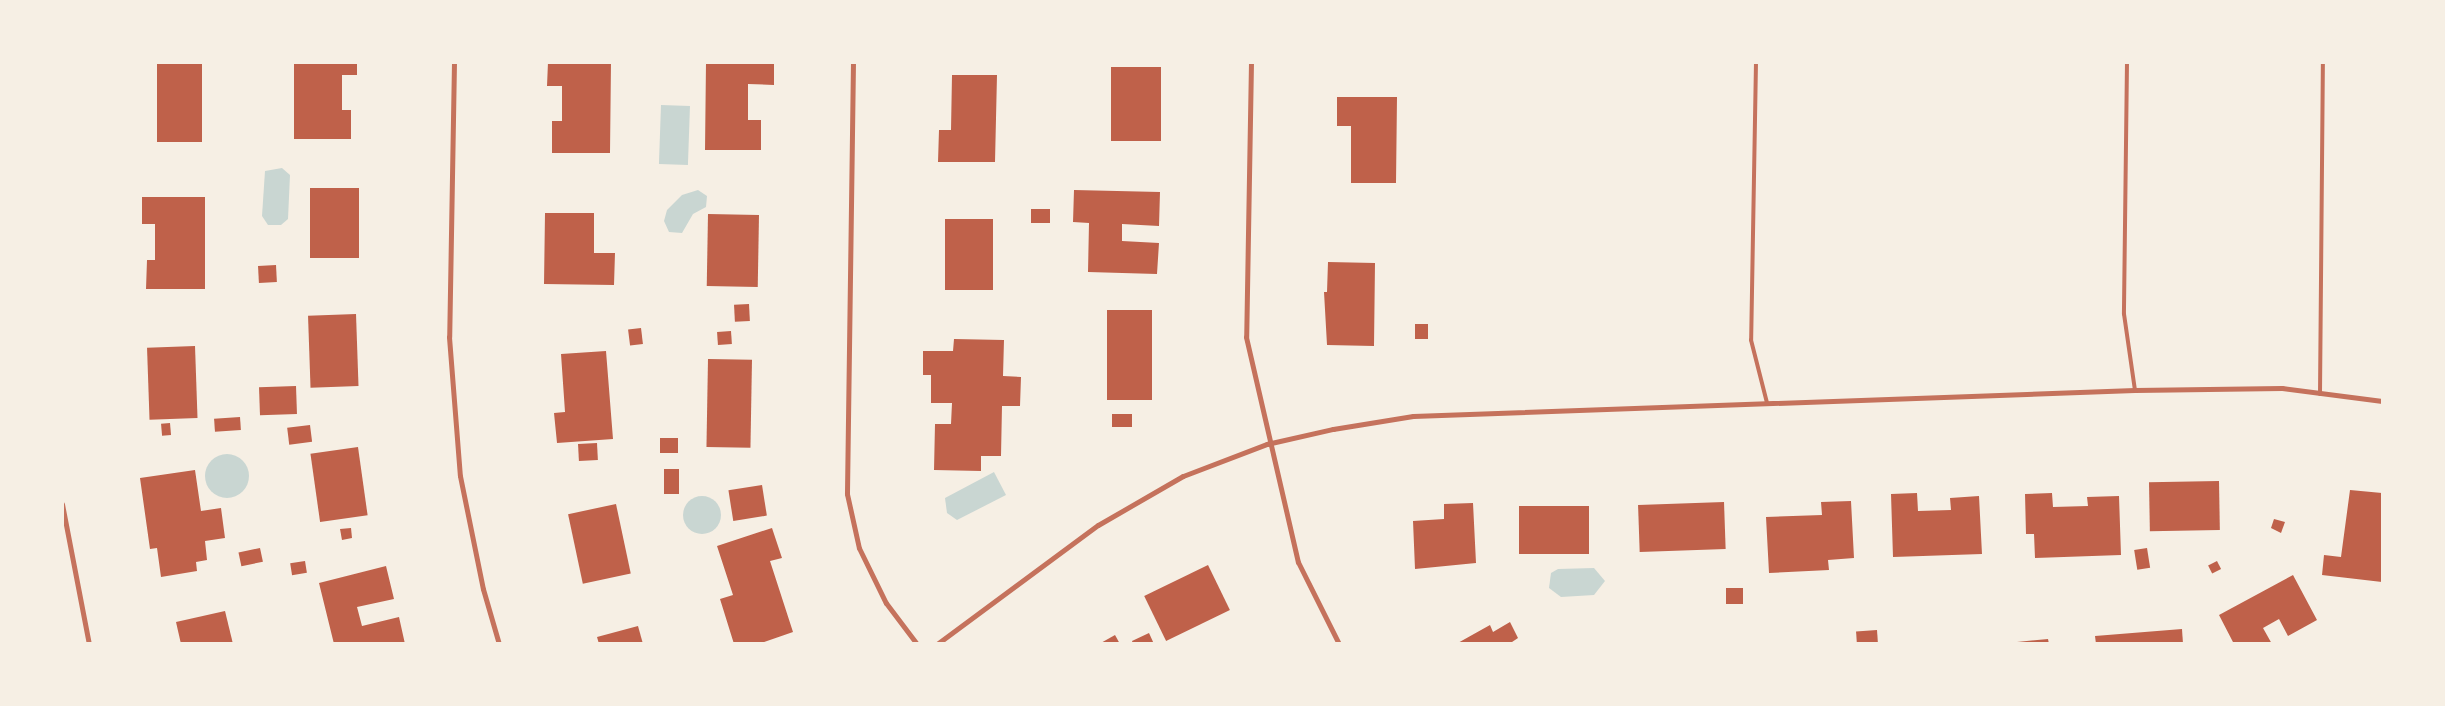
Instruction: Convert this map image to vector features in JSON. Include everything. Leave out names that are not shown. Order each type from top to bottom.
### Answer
[{"type":"street","points":[[454,62],[449,337],[460,476],[499,644]]},
{"type":"street","points":[[853,62],[847,494],[859,548],[886,603],[917,644]]},
{"type":"street","points":[[1251,62],[1246,337],[1267,444],[1298,562],[1340,644]]},
{"type":"street","points":[[937,644],[1098,525],[1183,476],[1267,444],[1413,416],[2134,390],[2282,388],[2382,401]]},
{"type":"street","points":[[62,504],[89,644]]},
{"type":"lane","points":[[1756,62],[1751,340],[1767,403]]},
{"type":"lane","points":[[2128,62],[2124,314],[2134,390]]},
{"type":"lane","points":[[2320,394],[2323,62]]},
{"type":"shaded area","points":[[661,105],[690,106],[688,165],[659,164]]},
{"type":"shaded area","points":[[282,168],[290,175],[288,219],[281,225],[268,225],[262,216],[265,171]]},
{"type":"shaded area","points":[[698,190],[707,196],[706,207],[693,214],[682,233],[669,232],[664,221],[667,210],[682,195]]},
{"type":"shaded area","points":[[227,454],[239,458],[245,464],[249,476],[245,488],[239,494],[227,498],[215,494],[209,488],[205,476],[209,464],[215,458]]},
{"type":"shaded area","points":[[994,472],[1006,495],[957,520],[947,513],[945,498]]},
{"type":"shaded area","points":[[702,496],[716,501],[721,515],[716,529],[702,534],[688,529],[683,515],[688,501]]},
{"type":"shaded area","points":[[1594,568],[1605,581],[1594,595],[1561,597],[1549,588],[1551,573],[1558,569]]},
{"type":"building","points":[[157,62],[202,62],[202,142],[157,142]]},
{"type":"building","points":[[294,62],[357,62],[357,75],[342,75],[342,110],[351,110],[351,139],[294,139]]},
{"type":"building","points":[[548,62],[611,62],[610,153],[552,153],[552,121],[562,121],[562,86],[547,86]]},
{"type":"building","points":[[706,62],[774,62],[774,85],[748,84],[748,120],[761,120],[761,150],[705,150]]},
{"type":"building","points":[[1111,67],[1161,67],[1161,141],[1111,141]]},
{"type":"building","points":[[952,75],[997,75],[995,162],[938,162],[939,130],[951,130]]},
{"type":"building","points":[[1337,97],[1397,97],[1396,183],[1351,183],[1351,126],[1337,126]]},
{"type":"building","points":[[310,188],[359,188],[359,258],[310,258]]},
{"type":"building","points":[[1074,190],[1160,192],[1159,226],[1122,224],[1122,241],[1159,243],[1157,274],[1088,272],[1089,223],[1073,222]]},
{"type":"building","points":[[142,197],[205,197],[205,289],[146,289],[147,260],[155,260],[155,224],[142,224]]},
{"type":"building","points":[[1031,209],[1050,209],[1050,223],[1031,223]]},
{"type":"building","points":[[545,213],[594,213],[594,253],[615,253],[614,285],[544,284]]},
{"type":"building","points":[[708,214],[759,215],[758,287],[707,286]]},
{"type":"building","points":[[945,219],[993,219],[993,290],[945,290]]},
{"type":"building","points":[[1328,262],[1375,263],[1374,346],[1327,345],[1324,292],[1327,292]]},
{"type":"building","points":[[276,265],[277,282],[259,283],[258,266]]},
{"type":"building","points":[[749,304],[750,321],[735,322],[734,305]]},
{"type":"building","points":[[1107,310],[1152,310],[1152,400],[1107,400]]},
{"type":"building","points":[[356,314],[359,386],[311,388],[308,316]]},
{"type":"building","points":[[1415,324],[1428,324],[1428,339],[1415,339]]},
{"type":"building","points":[[641,328],[643,344],[630,345],[628,330]]},
{"type":"building","points":[[731,331],[732,344],[718,345],[717,332]]},
{"type":"building","points":[[954,339],[1004,340],[1003,376],[1021,377],[1020,406],[1002,406],[1001,456],[981,456],[981,471],[934,470],[935,424],[951,424],[952,403],[931,403],[931,375],[923,375],[923,351],[953,351]]},
{"type":"building","points":[[195,346],[198,418],[150,420],[147,348]]},
{"type":"building","points":[[606,351],[613,439],[557,443],[554,413],[565,412],[561,354]]},
{"type":"building","points":[[708,359],[752,360],[750,448],[706,447]]},
{"type":"building","points":[[296,386],[297,414],[260,415],[259,387]]},
{"type":"building","points":[[1112,414],[1132,414],[1132,427],[1112,427]]},
{"type":"building","points":[[240,417],[241,430],[215,432],[214,419]]},
{"type":"building","points":[[170,423],[171,435],[162,436],[161,424]]},
{"type":"building","points":[[310,425],[312,442],[289,445],[287,428]]},
{"type":"building","points":[[660,438],[678,438],[678,453],[660,453]]},
{"type":"building","points":[[597,443],[598,460],[579,461],[578,444]]},
{"type":"building","points":[[358,447],[368,515],[320,522],[310,454]]},
{"type":"building","points":[[664,469],[679,469],[679,494],[664,494]]},
{"type":"building","points":[[195,470],[201,511],[221,508],[225,538],[205,541],[207,560],[196,562],[197,571],[161,577],[157,548],[150,549],[140,478]]},
{"type":"building","points":[[2219,481],[2220,530],[2150,531],[2149,482]]},
{"type":"building","points":[[762,485],[767,516],[733,521],[728,490]]},
{"type":"building","points":[[2350,490],[2382,493],[2382,582],[2322,575],[2324,555],[2341,557]]},
{"type":"building","points":[[1917,493],[1918,511],[1951,510],[1950,498],[1979,496],[1982,554],[1893,557],[1891,494]]},
{"type":"building","points":[[2052,493],[2053,507],[2088,506],[2087,497],[2119,496],[2121,555],[2035,558],[2034,534],[2026,534],[2025,494]]},
{"type":"building","points":[[1851,501],[1854,558],[1828,560],[1829,570],[1769,573],[1766,517],[1822,515],[1821,502]]},
{"type":"building","points":[[1724,502],[1726,549],[1640,552],[1638,505]]},
{"type":"building","points":[[1473,503],[1476,563],[1415,569],[1413,521],[1444,519],[1444,504]]},
{"type":"building","points":[[616,504],[631,573],[583,584],[568,514]]},
{"type":"building","points":[[1519,506],[1589,506],[1589,554],[1519,554]]},
{"type":"building","points":[[2274,519],[2285,522],[2281,533],[2271,528]]},
{"type":"building","points":[[351,528],[352,538],[342,540],[340,529]]},
{"type":"building","points":[[772,528],[782,558],[770,561],[793,632],[758,644],[734,644],[720,599],[733,595],[717,546]]},
{"type":"building","points":[[260,548],[263,562],[241,566],[238,553]]},
{"type":"building","points":[[2147,548],[2150,568],[2137,570],[2134,550]]},
{"type":"building","points":[[305,561],[307,573],[292,575],[290,563]]},
{"type":"building","points":[[2217,561],[2221,569],[2212,574],[2208,566]]},
{"type":"building","points":[[1208,565],[1230,610],[1166,641],[1144,596]]},
{"type":"building","points":[[386,566],[394,599],[357,607],[362,626],[399,617],[405,644],[334,644],[319,583]]},
{"type":"building","points":[[2293,575],[2317,620],[2288,636],[2279,619],[2263,628],[2272,644],[2234,644],[2219,615]]},
{"type":"building","points":[[1726,588],[1743,588],[1743,604],[1726,604]]},
{"type":"building","points":[[225,611],[233,644],[181,644],[176,622]]},
{"type":"building","points":[[1510,622],[1518,638],[1509,644],[1456,644],[1490,625],[1493,632]]},
{"type":"building","points":[[638,626],[643,644],[599,644],[597,637]]},
{"type":"building","points":[[2182,629],[2183,644],[2096,644],[2095,636]]},
{"type":"building","points":[[1877,630],[1878,644],[1857,644],[1856,631]]},
{"type":"building","points":[[1149,633],[1154,644],[1133,644],[1132,641]]},
{"type":"building","points":[[1115,635],[1120,644],[1099,644]]},
{"type":"building","points":[[2048,639],[2049,644],[2017,644],[2017,642]]}]
